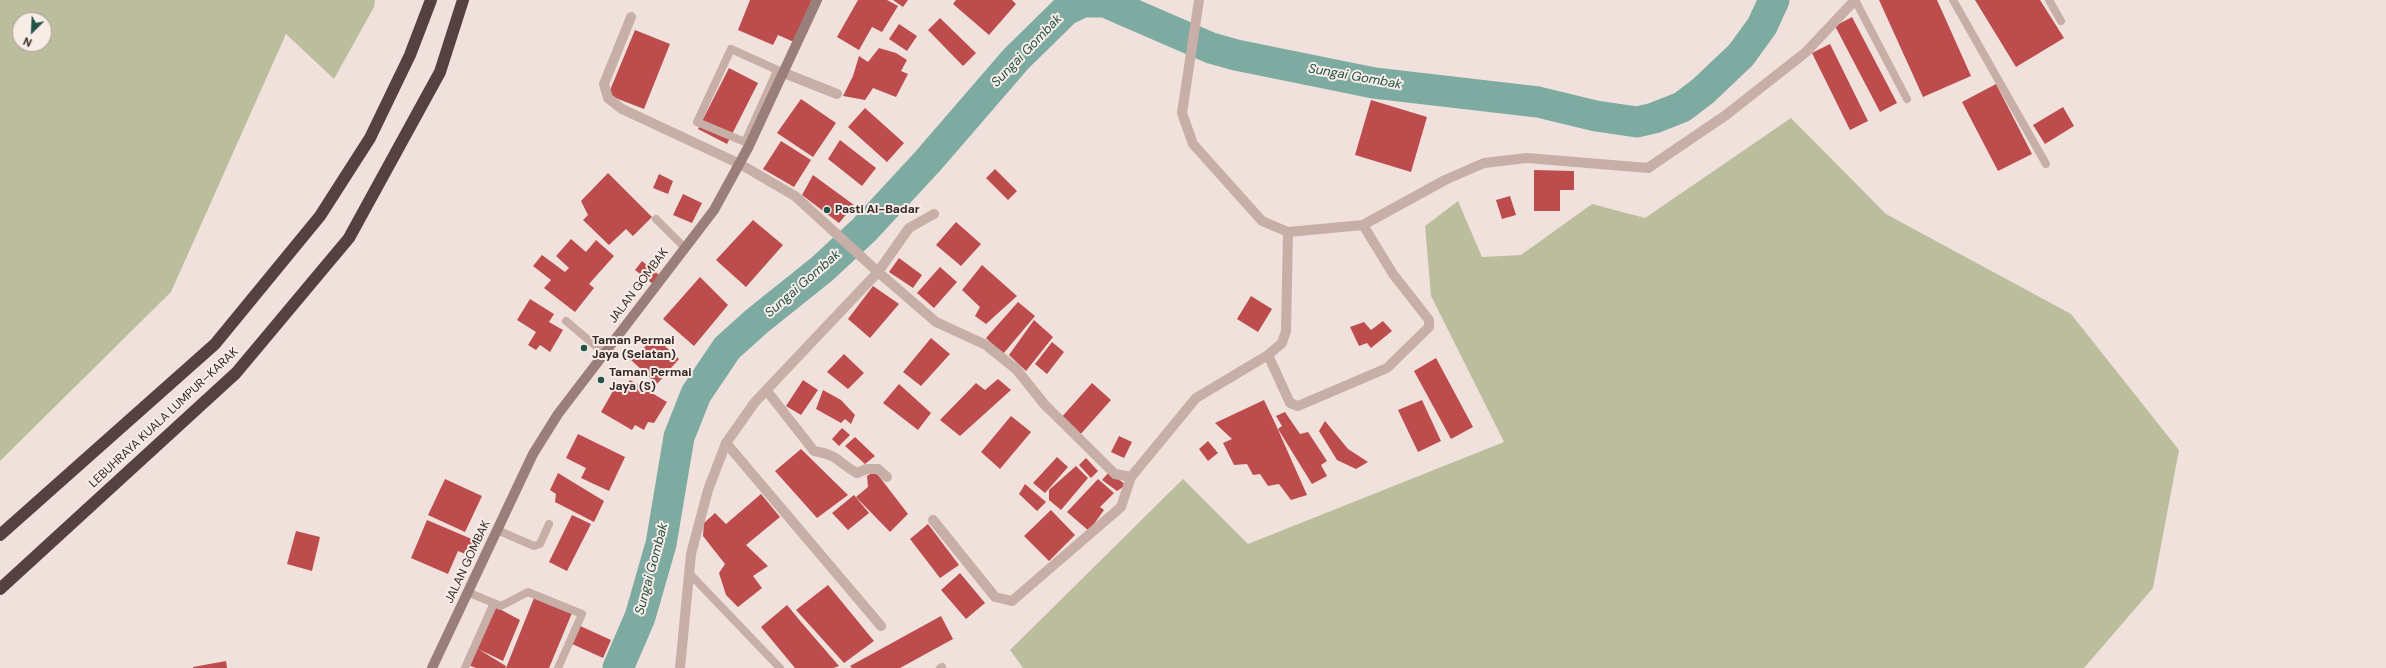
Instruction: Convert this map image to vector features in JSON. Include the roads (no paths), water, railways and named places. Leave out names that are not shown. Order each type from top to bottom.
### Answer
[{"type":"highway","name":"LEBUHRAYA KUALA LUMPUR–KARAK","points":[[0,535],[215,344],[320,216],[370,138],[410,55],[431,0]]},
{"type":"highway","name":"LEBUHRAYA KUALA LUMPUR–KARAK","points":[[0,589],[236,373],[349,238],[440,72],[463,0]]},
{"type":"main road","name":"JALAN GOMBAK","points":[[432,668],[533,454],[558,414],[714,210],[740,164],[781,72],[817,0]]},
{"type":"street","points":[[1199,0],[1182,113],[1193,144],[1262,222],[1288,232],[1363,225],[1445,180],[1484,163],[1527,158],[1648,168],[1726,115],[1806,52],[1855,0]]},
{"type":"street","points":[[631,17],[604,84],[608,98],[622,109],[740,164],[795,196],[878,272],[936,322],[986,345],[1016,369],[1045,405],[1115,474],[1131,477]]},
{"type":"street","points":[[781,72],[837,94]]},
{"type":"street","points":[[680,668],[691,554],[708,490],[726,443],[755,402],[878,272],[909,228],[934,214]]},
{"type":"street","points":[[1268,355],[1290,403],[1298,406],[1387,368],[1429,327],[1429,320],[1393,274],[1363,225]]},
{"type":"street","points":[[933,520],[995,597],[1012,601],[1121,507],[1131,477],[1196,398],[1268,355],[1282,343],[1286,331],[1288,232]]},
{"type":"street","points":[[767,391],[814,451],[827,453],[840,460],[848,469],[857,473],[867,469],[878,469],[887,477]]},
{"type":"street","points":[[726,443],[881,626]]},
{"type":"lane","points":[[1855,0],[1906,99]]},
{"type":"lane","points":[[1953,0],[2046,164]]},
{"type":"lane","points":[[2049,0],[2061,21]]},
{"type":"lane","points":[[731,49],[781,72],[745,142],[697,122],[731,49]]},
{"type":"lane","points":[[656,219],[685,248]]},
{"type":"lane","points":[[566,321],[604,353]]},
{"type":"lane","points":[[497,530],[534,546],[540,544],[549,524]]},
{"type":"lane","points":[[689,572],[780,668]]},
{"type":"lane","points":[[467,592],[501,606],[528,592],[582,614],[558,668]]},
{"type":"lane","points":[[465,668],[494,603]]},
{"type":"waterway","name":"Sungai Gombak","points":[[618,668],[640,617],[661,544],[679,437],[696,394],[727,348],[757,321],[822,269],[864,230],[927,162],[1016,59],[1066,10],[1083,2],[1105,2],[1211,48],[1236,55],[1374,83],[1538,102],[1596,116],[1637,122],[1654,118],[1682,107],[1703,91],[1741,55],[1762,26],[1774,0]]},
{"type":"place","name":"Pasti Al-Badar","points":[[827,210]]},
{"type":"place","name":"Taman Permai Jaya (Selatan)","points":[[584,348]]},
{"type":"place","name":"Taman Permai Jaya (S)","points":[[601,380]]}]
